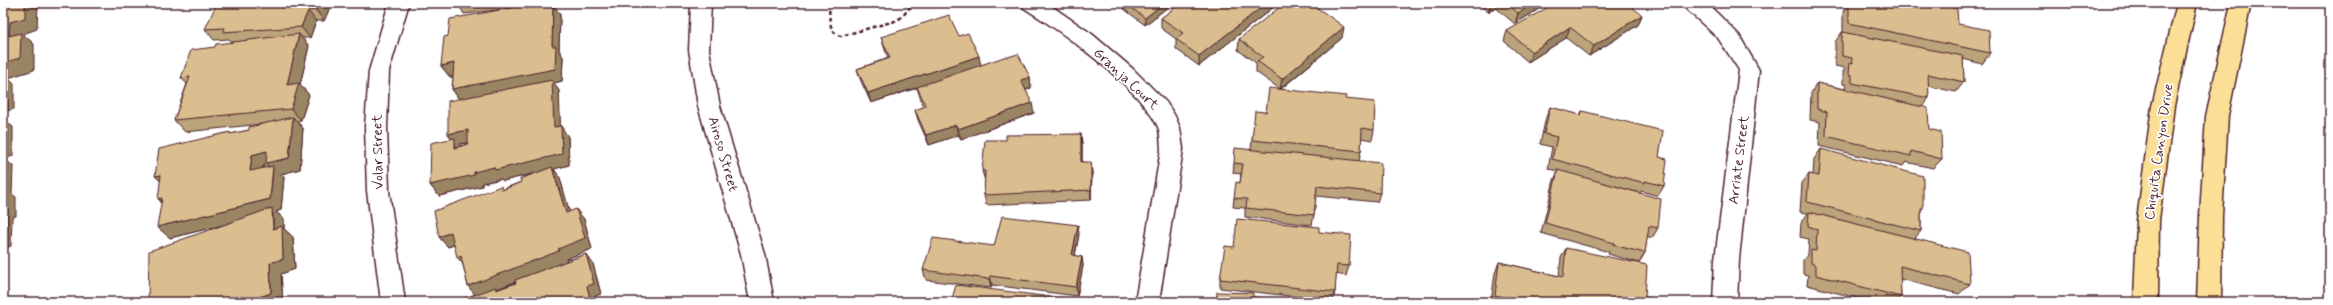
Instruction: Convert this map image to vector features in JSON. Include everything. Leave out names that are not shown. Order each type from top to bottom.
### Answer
[{"type":"main road","name":"Chiquita Canyon Drive","points":[[2146,302],[2148,220],[2163,106],[2187,3]]},
{"type":"main road","points":[[2210,302],[2211,215],[2217,116],[2241,3]]},
{"type":"street","name":"Volar Street","points":[[393,302],[378,191],[376,127],[379,71],[399,3]]},
{"type":"street","name":"Airoso Street","points":[[701,3],[699,50],[709,106],[753,254],[762,302]]},
{"type":"street","name":"Granja Court","points":[[1031,3],[1092,46],[1132,81],[1157,104],[1168,124],[1172,149],[1147,302]]},
{"type":"street","name":"Arriate Street","points":[[1692,3],[1720,26],[1738,47],[1749,70],[1727,259],[1724,302]]},
{"type":"path","points":[[829,3],[831,29],[836,35],[841,36],[895,21],[902,17],[910,7]]},
{"type":"building","points":[[3,3],[25,3],[25,18],[10,22],[9,36],[21,33],[20,58],[3,63]]},
{"type":"building","points":[[217,3],[319,3],[316,10],[308,11],[301,27],[223,32],[225,28],[205,29]]},
{"type":"building","points":[[553,3],[552,46],[556,46],[555,69],[452,89],[454,63],[441,66],[444,37],[448,36],[450,19],[527,5],[526,8]]},
{"type":"building","points":[[1125,3],[1164,3],[1145,18]]},
{"type":"building","points":[[1181,3],[1267,3],[1199,56],[1176,39],[1183,33],[1161,18]]},
{"type":"building","points":[[1285,3],[1311,3],[1344,27],[1282,79],[1257,61],[1263,57],[1239,39]]},
{"type":"building","points":[[1506,3],[1534,3],[1518,13]]},
{"type":"building","points":[[1555,3],[1627,3],[1642,15],[1594,46],[1570,27],[1532,52],[1507,31]]},
{"type":"building","points":[[1849,3],[1950,3],[1950,7],[1957,9],[1958,24],[1989,30],[1990,53],[1849,23]]},
{"type":"building","points":[[949,15],[959,36],[968,33],[979,56],[868,93],[857,69],[890,58],[881,37]]},
{"type":"building","points":[[1842,32],[1963,56],[1964,82],[1928,74],[1929,98],[1852,83],[1852,75],[1849,74],[1850,62],[1853,63],[1852,58],[1842,56]]},
{"type":"building","points":[[299,34],[287,85],[299,83],[291,109],[174,120],[190,77],[181,78],[191,50],[215,47],[216,44]]},
{"type":"building","points":[[1018,54],[1030,77],[1021,80],[1032,103],[958,129],[956,125],[926,135],[915,110],[926,106],[917,87],[1007,56]]},
{"type":"building","points":[[552,80],[554,127],[561,126],[562,154],[495,170],[494,167],[474,172],[474,175],[430,185],[431,143],[455,138],[455,148],[468,144],[468,130],[448,134],[448,101]]},
{"type":"building","points":[[1817,83],[1928,108],[1929,129],[1941,132],[1942,159],[1911,151],[1911,156],[1826,136],[1827,112],[1817,109]]},
{"type":"building","points":[[1269,88],[1346,96],[1345,99],[1375,102],[1374,130],[1362,128],[1361,151],[1252,140],[1255,111],[1266,112]]},
{"type":"building","points":[[1550,107],[1581,115],[1582,111],[1663,131],[1659,157],[1667,159],[1664,186],[1645,181],[1645,183],[1552,159],[1557,137],[1544,134]]},
{"type":"building","points":[[293,117],[289,158],[266,163],[267,151],[252,155],[250,171],[273,166],[270,199],[157,227],[162,198],[158,199],[161,175],[155,176],[159,149],[230,132],[230,134],[249,130],[249,127]]},
{"type":"building","points":[[1081,134],[1081,162],[1091,162],[1091,190],[984,195],[985,171],[982,171],[985,140],[1006,140],[1006,135]]},
{"type":"building","points":[[1235,148],[1381,163],[1380,193],[1317,186],[1314,215],[1246,208],[1247,199],[1234,198],[1236,182],[1240,183],[1243,164],[1234,163]]},
{"type":"building","points":[[1821,149],[1923,176],[1921,231],[1807,202],[1809,174],[1819,176]]},
{"type":"building","points":[[552,167],[566,213],[576,209],[585,238],[558,249],[559,251],[468,286],[461,256],[457,257],[451,232],[439,237],[434,211],[501,186],[502,190],[521,182],[520,179]]},
{"type":"building","points":[[1558,170],[1661,199],[1658,228],[1649,226],[1645,253],[1613,245],[1614,243],[1545,223]]},
{"type":"building","points":[[272,208],[273,229],[282,226],[283,259],[270,263],[271,293],[245,302],[148,302],[149,251]]},
{"type":"building","points":[[1809,212],[1968,252],[1970,284],[1900,266],[1901,297],[1816,275],[1816,265],[1811,263],[1811,250],[1816,251],[1817,229],[1808,226]]},
{"type":"building","points":[[1002,216],[1078,225],[1072,255],[1082,257],[1076,287],[990,276],[989,279],[923,270],[933,238],[994,246]]},
{"type":"building","points":[[1237,219],[1319,227],[1319,232],[1351,235],[1349,266],[1337,265],[1335,292],[1220,279],[1225,246],[1234,247]]},
{"type":"building","points":[[1566,248],[1647,265],[1645,297],[1656,299],[1656,302],[1525,302],[1495,295],[1499,262],[1563,277]]},
{"type":"building","points":[[586,254],[594,284],[587,286],[591,302],[455,302],[496,287],[496,290],[516,283],[515,280]]},
{"type":"building","points":[[956,285],[1075,300],[1074,302],[951,302]]},
{"type":"building","points":[[1217,292],[1253,293],[1253,297],[1301,302],[1216,302]]},
{"type":"building","points":[[1819,296],[1843,302],[1819,302]]}]
